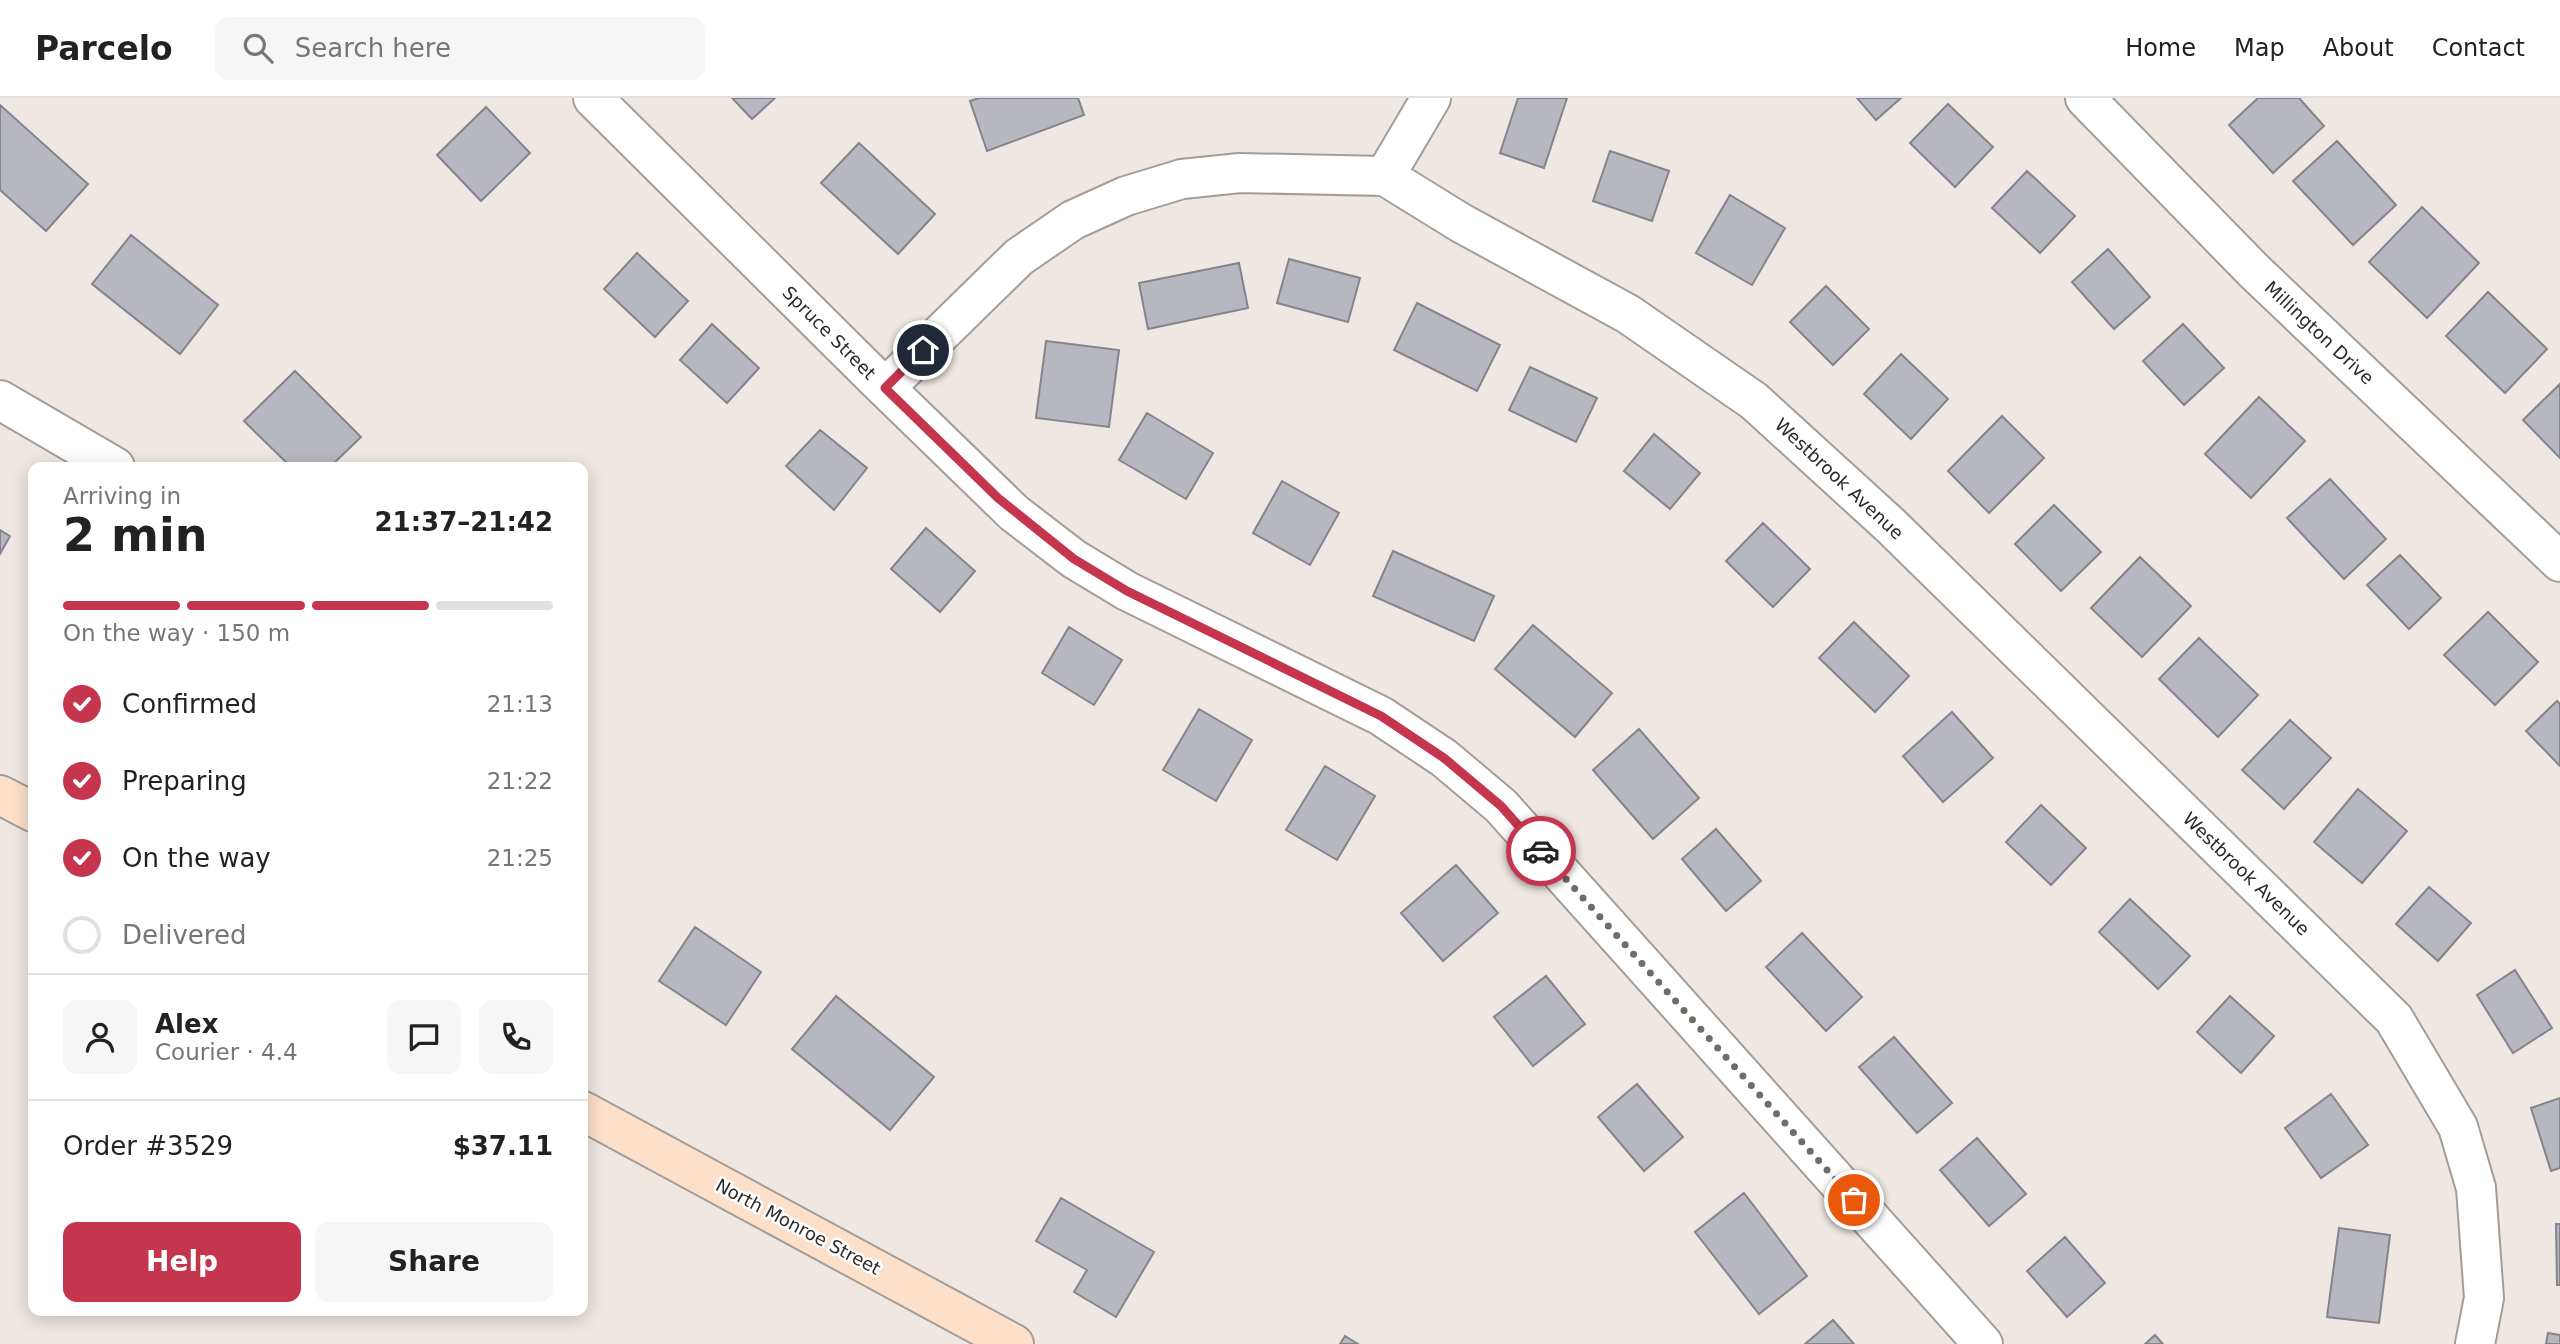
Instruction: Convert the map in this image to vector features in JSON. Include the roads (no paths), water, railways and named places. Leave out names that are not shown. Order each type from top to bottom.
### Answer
[{"type":"main road","points":[[0,795],[28,809]]},
{"type":"main road","name":"North Monroe Street","points":[[588,1114],[1014,1344]]},
{"type":"street","name":"Spruce Street","points":[[593,98],[998,498],[1074,559],[1127,591],[1381,716],[1444,758],[1501,806],[1983,1344]]},
{"type":"street","points":[[885,388],[1019,257],[1073,220],[1126,196],[1182,179],[1240,173],[1385,176],[1431,98]]},
{"type":"street","name":"Millington Drive","points":[[2085,98],[2253,271],[2560,562]]},
{"type":"street","name":"Westbrook Avenue","points":[[1385,176],[1461,223],[1628,314],[1754,401],[1890,525],[2394,1019],[2458,1127],[2476,1188],[2484,1298],[2475,1344]]},
{"type":"street","points":[[0,400],[106,462]]}]
